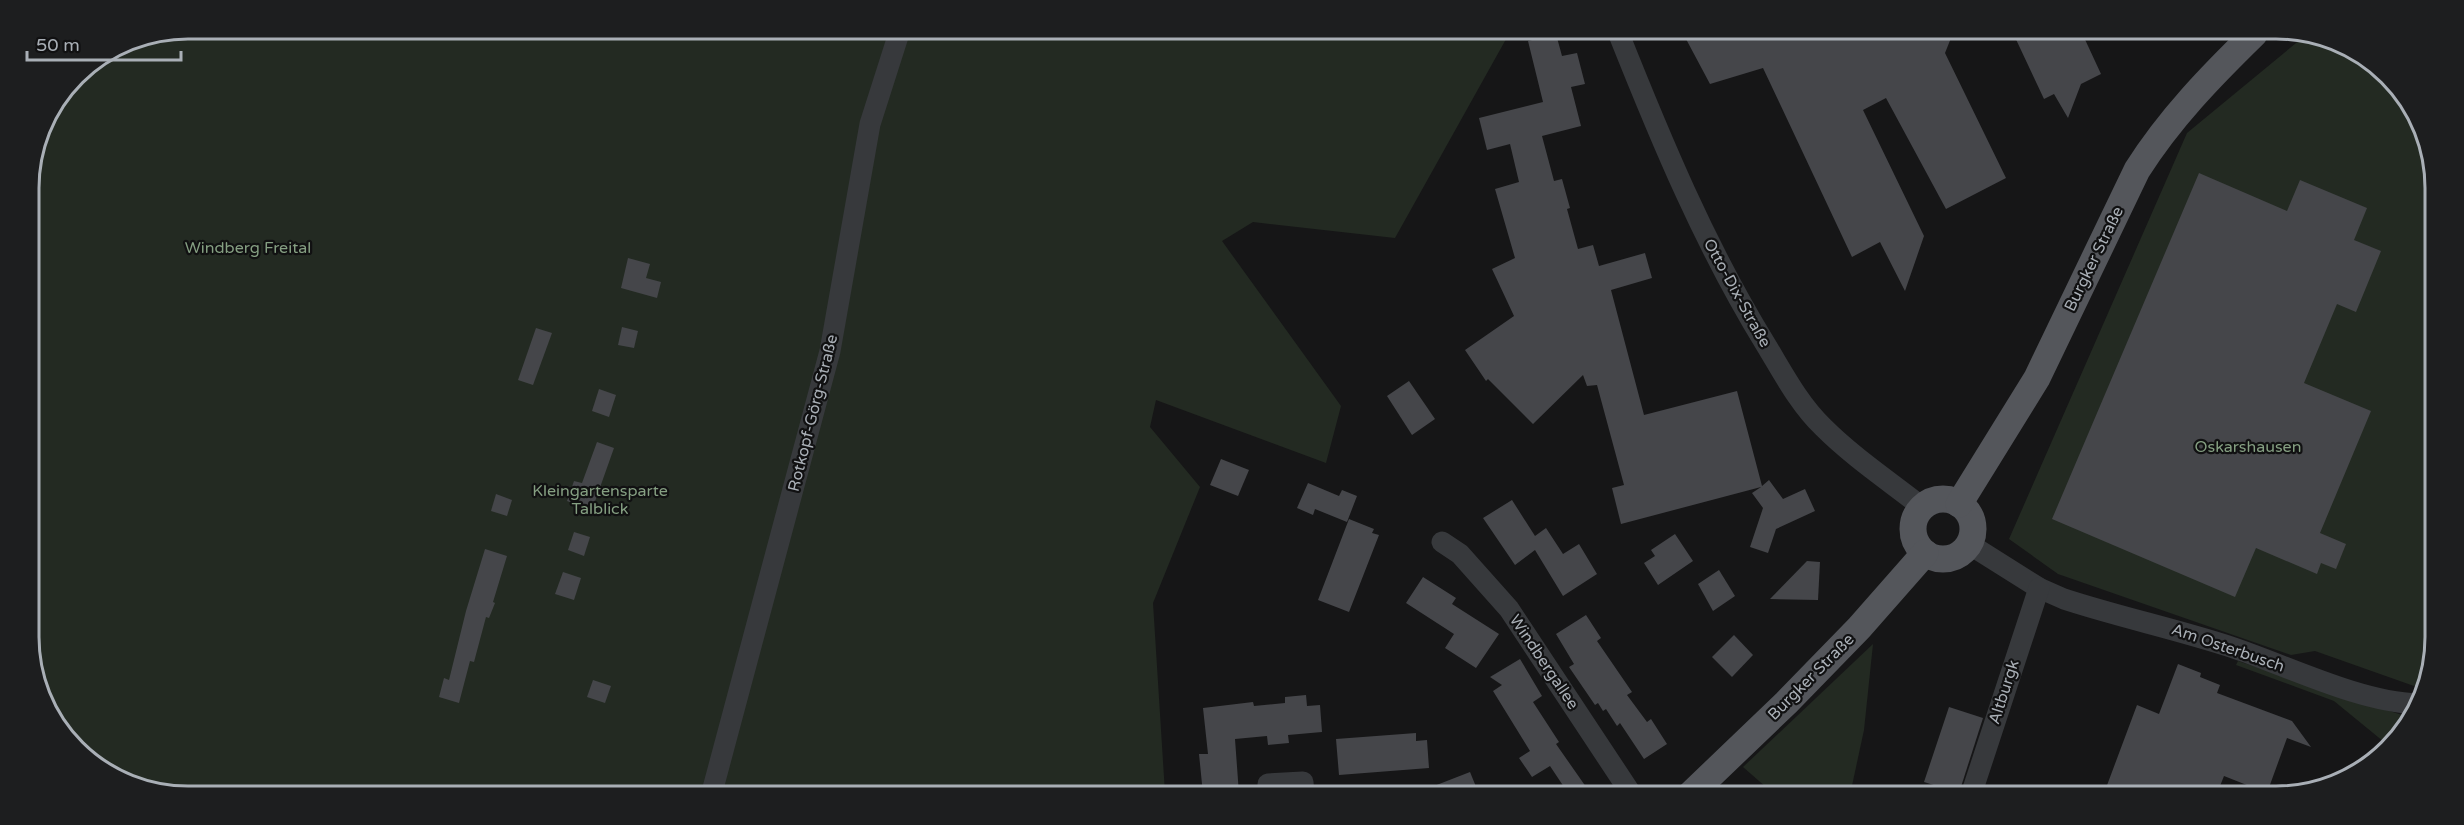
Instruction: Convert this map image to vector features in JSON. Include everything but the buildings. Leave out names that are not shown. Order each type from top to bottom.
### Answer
[{"type":"main road","name":"Burgker Straße","points":[[1959,504],[2037,378],[2141,163],[2200,87],[2249,39]]},
{"type":"main road","points":[[1940,499],[1959,504],[1971,518],[1973,526],[1969,544],[1954,557],[1934,558],[1925,553],[1914,536],[1913,526],[1922,507],[1940,499]]},
{"type":"main road","name":"Burgker Straße","points":[[1699,786],[1859,628],[1925,553]]},
{"type":"street","name":"Rotkopf-Görg-Straße","points":[[714,786],[830,351],[870,124],[897,39]]},
{"type":"street","name":"Otto-Dix-Straße","points":[[1621,39],[1688,201],[1740,302],[1800,399],[1822,426],[1874,472],[1922,507]]},
{"type":"street","name":"Windbergallee","points":[[1442,542],[1460,554],[1509,609],[1626,786]]},
{"type":"street","name":"Am Osterbusch","points":[[1969,544],[2039,588],[2084,605],[2164,626],[2396,703],[2410,704]]},
{"type":"street","name":"Altburgk","points":[[1974,786],[2039,588]]},
{"type":"street","points":[[1268,786],[1268,784],[1304,782],[1304,786]]},
{"type":"green space","points":[[179,39],[1506,39],[1395,238],[1253,222],[1222,241],[1341,406],[1326,463],[1156,400],[1150,427],[1200,487],[1153,603],[1165,786],[188,786],[169,785],[131,775],[97,755],[70,728],[50,694],[39,646],[39,179],[50,131],[70,97],[105,64],[140,47]]},
{"type":"green space","name":"Oskarshausen","points":[[2299,41],[2333,50],[2359,64],[2388,90],[2410,122],[2422,159],[2425,188],[2425,637],[2424,656],[2417,685],[2315,651],[2291,655],[2058,574],[2009,539],[2187,133]]},
{"type":"green space","points":[[1873,644],[1864,730],[1852,786],[1765,786],[1743,767]]},
{"type":"green space","points":[[2238,661],[2403,715],[2382,741],[2334,701],[2236,665]]},
{"type":"park label","name":"Windberg Freital","points":[[248,248]]},
{"type":"park label","name":"Kleingartensparte Talblick","points":[[600,500]]}]
